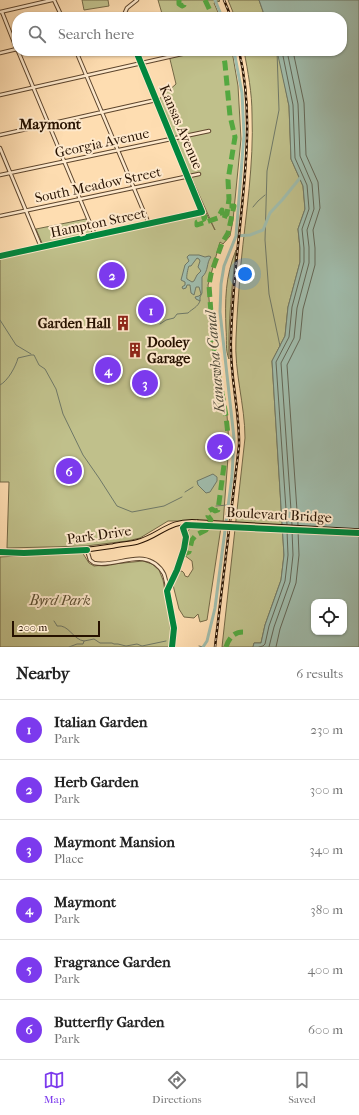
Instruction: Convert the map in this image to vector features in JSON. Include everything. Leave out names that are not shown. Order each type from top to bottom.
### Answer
[{"type":"main road","name":"Boulevard Bridge","points":[[198,522],[359,531]]},
{"type":"main road","name":"Park Drive","points":[[0,552],[24,553],[87,550],[138,542],[172,524],[198,522]]},
{"type":"street","points":[[12,38],[1,12],[53,0],[59,12]]},
{"type":"street","points":[[125,12],[127,8],[137,0]]},
{"type":"street","points":[[0,53],[12,51]]},
{"type":"street","points":[[20,56],[95,235]]},
{"type":"street","points":[[78,56],[149,224]]},
{"type":"street","name":"Kansas Avenue","points":[[138,56],[202,210],[201,213]]},
{"type":"street","points":[[0,95],[172,56]]},
{"type":"street","points":[[0,135],[156,100]]},
{"type":"street","name":"Georgia Avenue","points":[[0,175],[209,131]]},
{"type":"street","points":[[0,148],[41,247]]},
{"type":"street","name":"South Meadow Street","points":[[0,216],[199,174]]},
{"type":"street","name":"Hampton Street","points":[[0,256],[201,213]]},
{"type":"street","points":[[87,550],[90,560],[94,563],[142,559],[150,561],[160,569],[165,578],[173,623],[172,647]]},
{"type":"green space","points":[[82,0],[108,0],[109,6],[84,10]]},
{"type":"green space","points":[[158,0],[220,1],[214,3],[218,12],[162,12]]},
{"type":"green space","points":[[228,0],[259,0],[263,12],[233,12]]},
{"type":"green space","points":[[169,56],[233,56],[238,86],[241,139],[233,220],[230,236],[223,244],[220,242],[208,285],[213,354],[227,415],[229,444],[223,524],[192,521],[168,521],[140,538],[127,541],[86,546],[7,548],[9,482],[0,482],[0,257],[204,209],[215,230],[157,101],[176,84]]},
{"type":"green space","points":[[245,56],[279,56],[289,106],[291,159],[303,186],[305,209],[298,229],[300,262],[288,307],[285,336],[272,361],[284,555],[281,580],[265,625],[261,643],[254,643],[253,647],[222,647],[245,438],[245,426],[236,351],[241,263],[252,151],[251,98]]},
{"type":"green space","points":[[86,219],[92,232],[91,235],[44,245],[36,229]]},
{"type":"green space","points":[[236,250],[230,318],[229,359],[227,348],[226,298],[228,279]]},
{"type":"green space","points":[[192,526],[221,527],[207,620],[200,622],[198,614],[194,618],[184,617],[179,609],[173,585],[178,572],[182,571],[185,576],[188,577],[193,569],[192,561],[184,555],[187,532]]},
{"type":"green space","name":"Byrd Park","points":[[82,552],[89,563],[94,566],[143,561],[152,564],[159,570],[163,580],[170,618],[171,647],[0,647],[0,557]]},
{"type":"water","points":[[259,0],[359,0],[359,647],[253,647],[254,643],[261,643],[265,625],[281,580],[284,555],[272,361],[285,336],[288,307],[300,262],[298,229],[305,209],[303,186],[291,159],[289,106],[278,56],[347,56],[347,12],[263,12]]},
{"type":"water","points":[[189,255],[199,255],[211,257],[208,262],[206,272],[202,277],[202,293],[200,301],[195,297],[201,294],[199,287],[196,287],[194,295],[191,293],[190,285],[187,285],[186,288],[183,289],[182,287],[185,285],[185,282],[181,280],[185,265],[189,261],[187,257]],"holes":[[[197,258],[200,261],[198,267],[201,271],[192,282],[187,279],[187,272],[189,266],[191,266]]]},
{"type":"water","points":[[213,474],[217,477],[217,481],[210,492],[206,493],[198,485],[197,481]]},
{"type":"waterway","name":"Kanawha Canal","points":[[215,0],[220,12]]},
{"type":"waterway","name":"Kanawha Canal","points":[[203,647],[207,641],[215,608],[232,476],[234,438],[220,312],[221,284],[224,266],[236,236],[244,135],[242,93],[235,56]]},
{"type":"waterway","points":[[277,56],[279,110],[267,171],[265,240],[269,294],[280,346]]},
{"type":"waterway","points":[[236,236],[250,235],[263,230],[270,213],[300,178]]},
{"type":"waterway","points":[[253,207],[265,195]]},
{"type":"waterway","points":[[160,324],[166,320],[174,318],[177,314],[188,313],[200,301]]},
{"type":"waterway","points":[[0,320],[16,345],[31,354]]},
{"type":"waterway","points":[[0,385],[11,373],[18,358],[34,355],[39,365],[45,369],[56,389],[63,414],[83,455],[117,506],[132,512],[164,506],[182,497]]},
{"type":"waterway","points":[[185,492],[193,487]]},
{"type":"waterway","points":[[216,506],[228,505]]},
{"type":"waterway","points":[[54,621],[57,626],[65,627],[77,638],[84,641]]},
{"type":"waterway","points":[[69,647],[77,644],[83,644],[84,641],[94,639],[100,643],[112,643],[126,646],[137,644],[142,646],[166,641]]},
{"type":"waterway","name":"Kanawha Canal","points":[[199,646],[203,647]]},
{"type":"railway","points":[[224,0],[229,12]]},
{"type":"railway","points":[[215,647],[239,446],[238,419],[231,352],[233,296],[247,138],[246,95],[240,56]]},
{"type":"marked path","points":[[179,0],[179,4],[182,6],[184,5],[185,0]]},
{"type":"marked path","points":[[205,0],[211,12]]},
{"type":"marked path","points":[[201,213],[205,217],[197,222],[197,225],[218,218],[222,210],[224,219],[227,214],[229,199],[228,180],[235,137],[230,116],[224,56]]},
{"type":"marked path","points":[[184,557],[184,554],[189,552],[192,540],[196,535],[206,530],[211,520],[208,516],[209,511],[212,509],[215,511],[218,510],[227,443],[228,435],[226,416],[213,342],[209,285],[211,274],[222,243],[228,233],[234,206],[228,206]]},
{"type":"marked path","points":[[226,647],[232,636],[243,632]]},
{"type":"cycle path","points":[[0,256],[202,212],[138,56]]},
{"type":"cycle path","points":[[172,647],[174,628],[167,591],[177,570],[184,549],[186,537],[183,528],[186,525],[359,533]]},
{"type":"cycle path","points":[[0,552],[24,553],[87,550]]},
{"type":"place","name":"Herb Garden","points":[[112,275]]},
{"type":"place","name":"Italian Garden","points":[[151,310]]},
{"type":"place","name":"Garden Hall","points":[[123,323]]},
{"type":"place","name":"Dooley Garage","points":[[135,350]]},
{"type":"place","name":"Maymont","points":[[108,370]]},
{"type":"place","name":"Maymont Mansion","points":[[145,383]]},
{"type":"place","name":"Fragrance Garden","points":[[220,447]]},
{"type":"place","name":"Butterfly Garden","points":[[69,471]]},
{"type":"district","name":"Maymont","points":[[50,124]]}]
